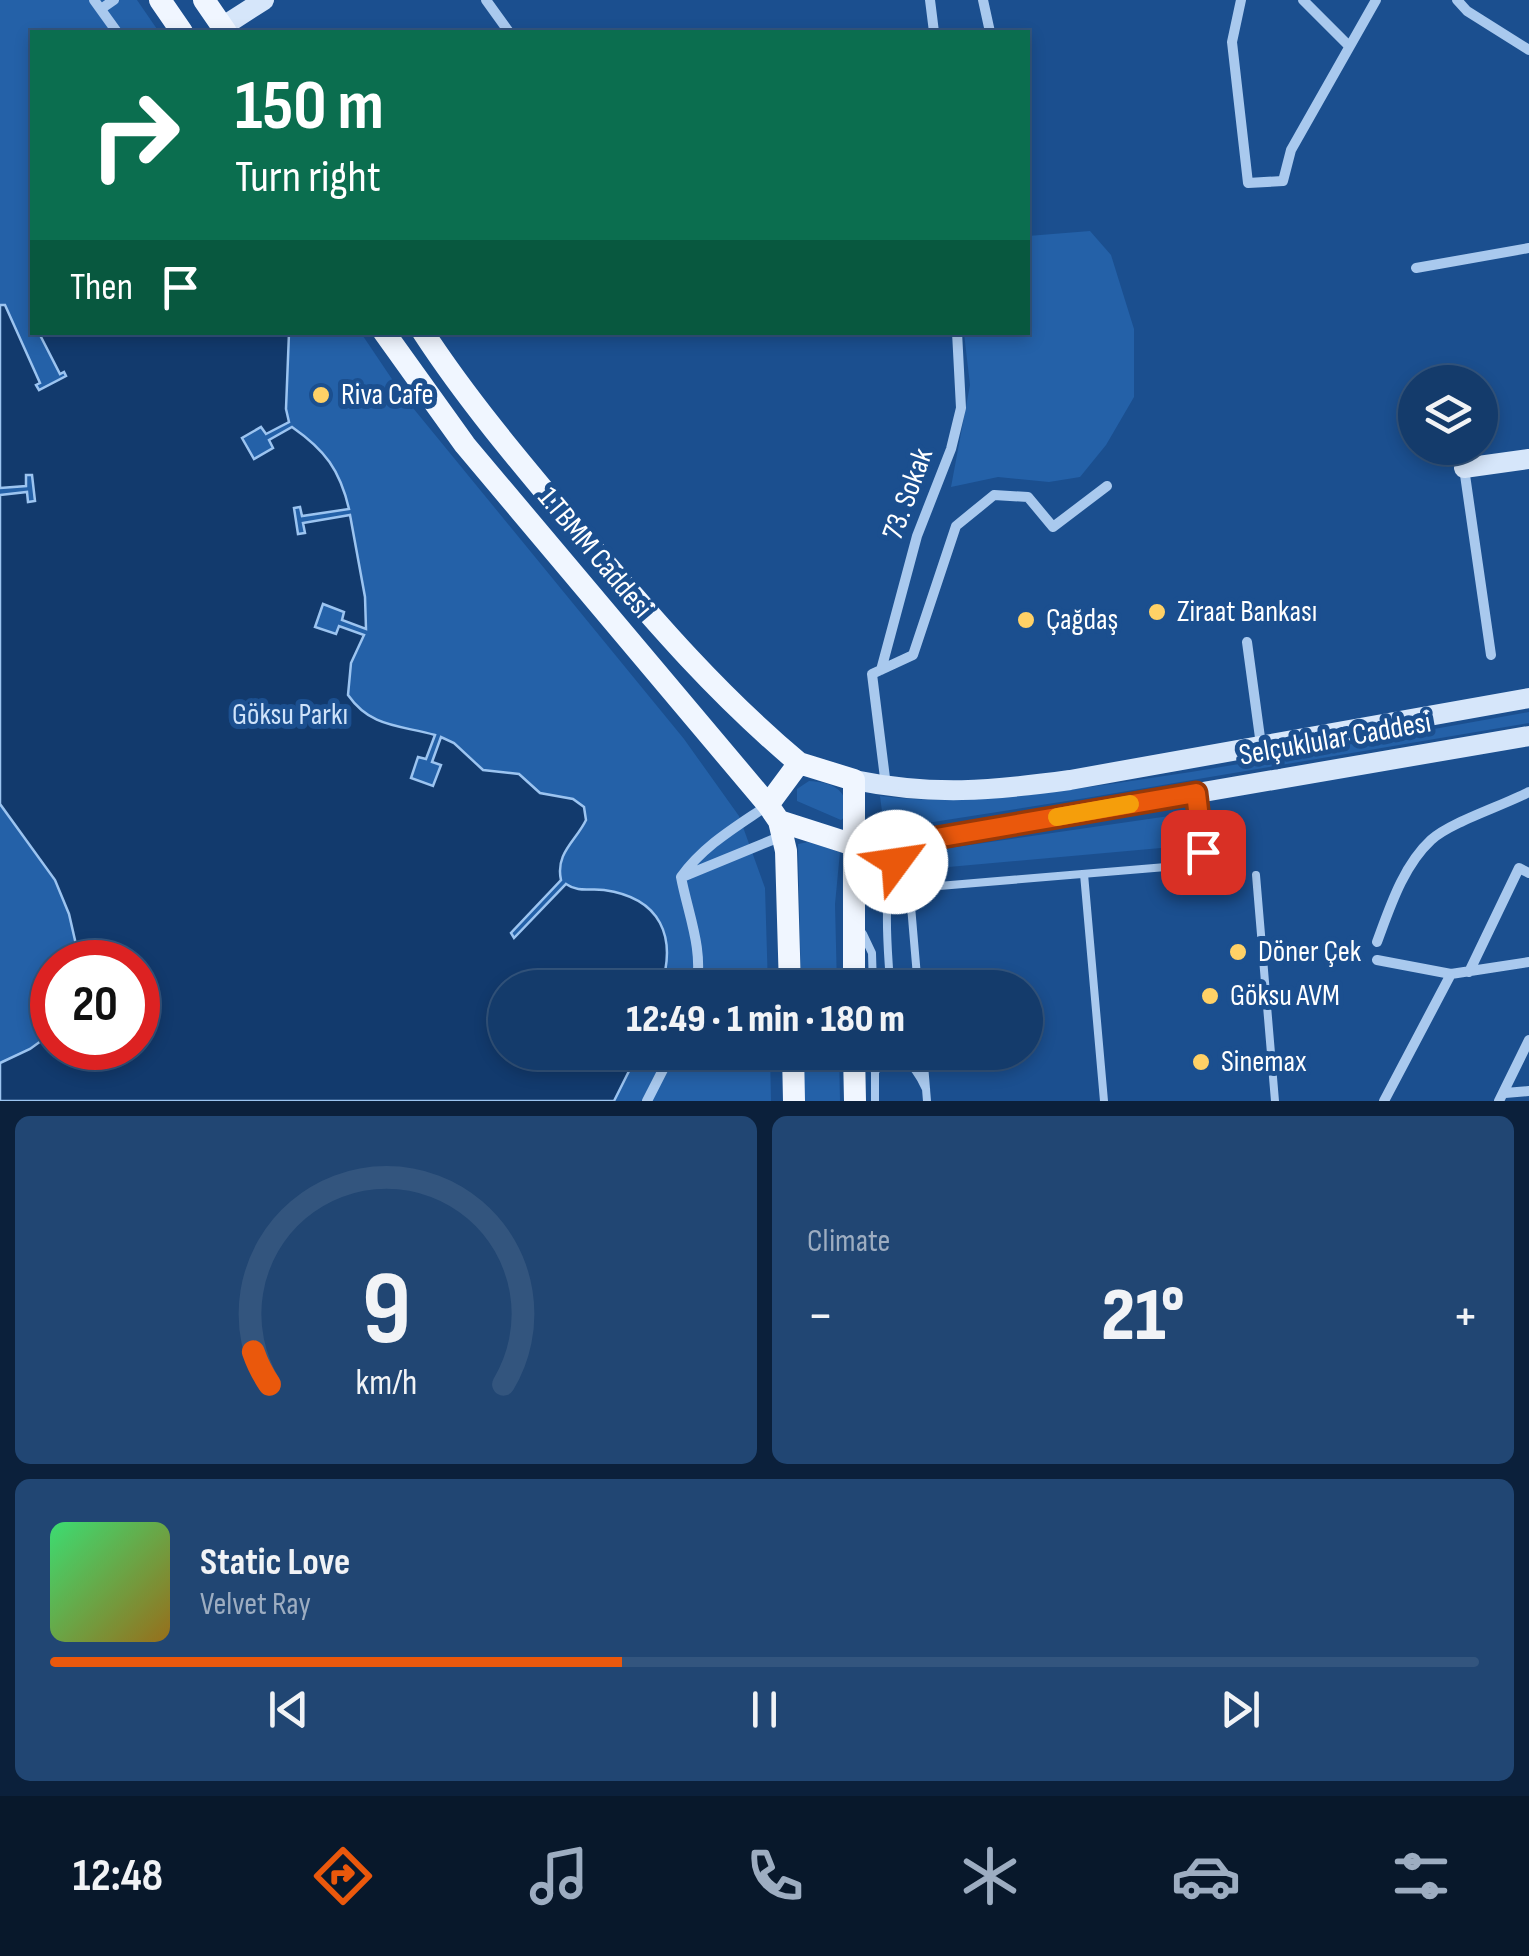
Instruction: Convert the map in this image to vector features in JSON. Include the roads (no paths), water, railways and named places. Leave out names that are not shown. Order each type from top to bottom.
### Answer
[{"type":"main road","points":[[160,0],[181,30]]},
{"type":"main road","points":[[204,0],[224,30],[264,0]]},
{"type":"main road","name":"1.TBMM Caddesi","points":[[386,335],[465,445],[776,821]]},
{"type":"main road","name":"1.TBMM Caddesi","points":[[425,335],[497,435],[684,655],[743,716],[799,762]]},
{"type":"main road","points":[[1464,468],[1529,459]]},
{"type":"main road","name":"Selçuklular Caddesi","points":[[854,780],[947,792],[1003,789],[1529,698]]},
{"type":"main road","name":"Selçuklular Caddesi","points":[[854,845],[913,842],[1529,736]]},
{"type":"main road","points":[[789,970],[786,851],[776,821],[799,762],[854,780],[854,970]]},
{"type":"main road","points":[[776,821],[854,845]]},
{"type":"main road","points":[[793,1070],[794,1101]]},
{"type":"main road","points":[[854,1070],[855,1101]]},
{"type":"street","points":[[114,0],[97,4],[116,30]]},
{"type":"street","points":[[486,0],[508,30]]},
{"type":"street","points":[[930,0],[934,30]]},
{"type":"street","points":[[982,0],[990,30]]},
{"type":"street","points":[[1241,0],[1232,42],[1248,183],[1283,180],[1291,150],[1376,0]]},
{"type":"street","points":[[1303,0],[1350,46]]},
{"type":"street","points":[[1457,0],[1466,11],[1529,50]]},
{"type":"street","points":[[1416,268],[1529,248]]},
{"type":"street","name":"73. Sokak","points":[[886,786],[872,674],[882,670],[917,536],[951,449],[961,408],[957,335]]},
{"type":"street","points":[[1464,468],[1491,655]]},
{"type":"street","points":[[882,670],[914,655],[956,526],[968,516],[994,495],[1028,497],[1053,527],[1107,486]]},
{"type":"street","points":[[1248,642],[1261,746]]},
{"type":"street","points":[[1377,942],[1399,884],[1430,840],[1454,825],[1529,792]]},
{"type":"street","points":[[681,877],[715,841],[776,821]]},
{"type":"street","points":[[681,877],[776,821]]},
{"type":"street","points":[[1469,972],[1519,868],[1529,873]]},
{"type":"street","points":[[681,877],[695,932],[698,970]]},
{"type":"street","points":[[1377,960],[1451,974],[1529,962]]},
{"type":"street","points":[[1384,1101],[1451,974]]},
{"type":"street","points":[[1502,1097],[1525,1061],[1529,1040]]},
{"type":"street","points":[[647,1101],[663,1070]]},
{"type":"street","points":[[1502,1097],[1529,1091]]},
{"type":"lane","points":[[916,970],[911,906],[916,894],[927,887],[1190,865],[1198,862],[1203,852],[1196,793]]},
{"type":"lane","points":[[890,970],[888,888],[896,862],[913,842]]},
{"type":"lane","points":[[1084,874],[1104,1101]]},
{"type":"lane","points":[[1256,875],[1275,1101]]},
{"type":"lane","points":[[853,920],[872,953],[872,970]]},
{"type":"lane","points":[[875,1101],[876,1072],[890,1057],[903,1058],[918,1072],[926,1089]]},
{"type":"lane","points":[[924,1070],[927,1101]]},
{"type":"place","name":"Riva Cafe","points":[[321,395]]},
{"type":"place","name":"Ziraat Bankası","points":[[1157,612]]},
{"type":"place","name":"Çağdaş","points":[[1026,620]]},
{"type":"place","name":"Döner Çek","points":[[1238,952]]},
{"type":"place","name":"Göksu AVM","points":[[1210,996]]},
{"type":"place","name":"Sinemax","points":[[1201,1062]]},
{"type":"park label","name":"Göksu Parkı","points":[[290,715]]}]
